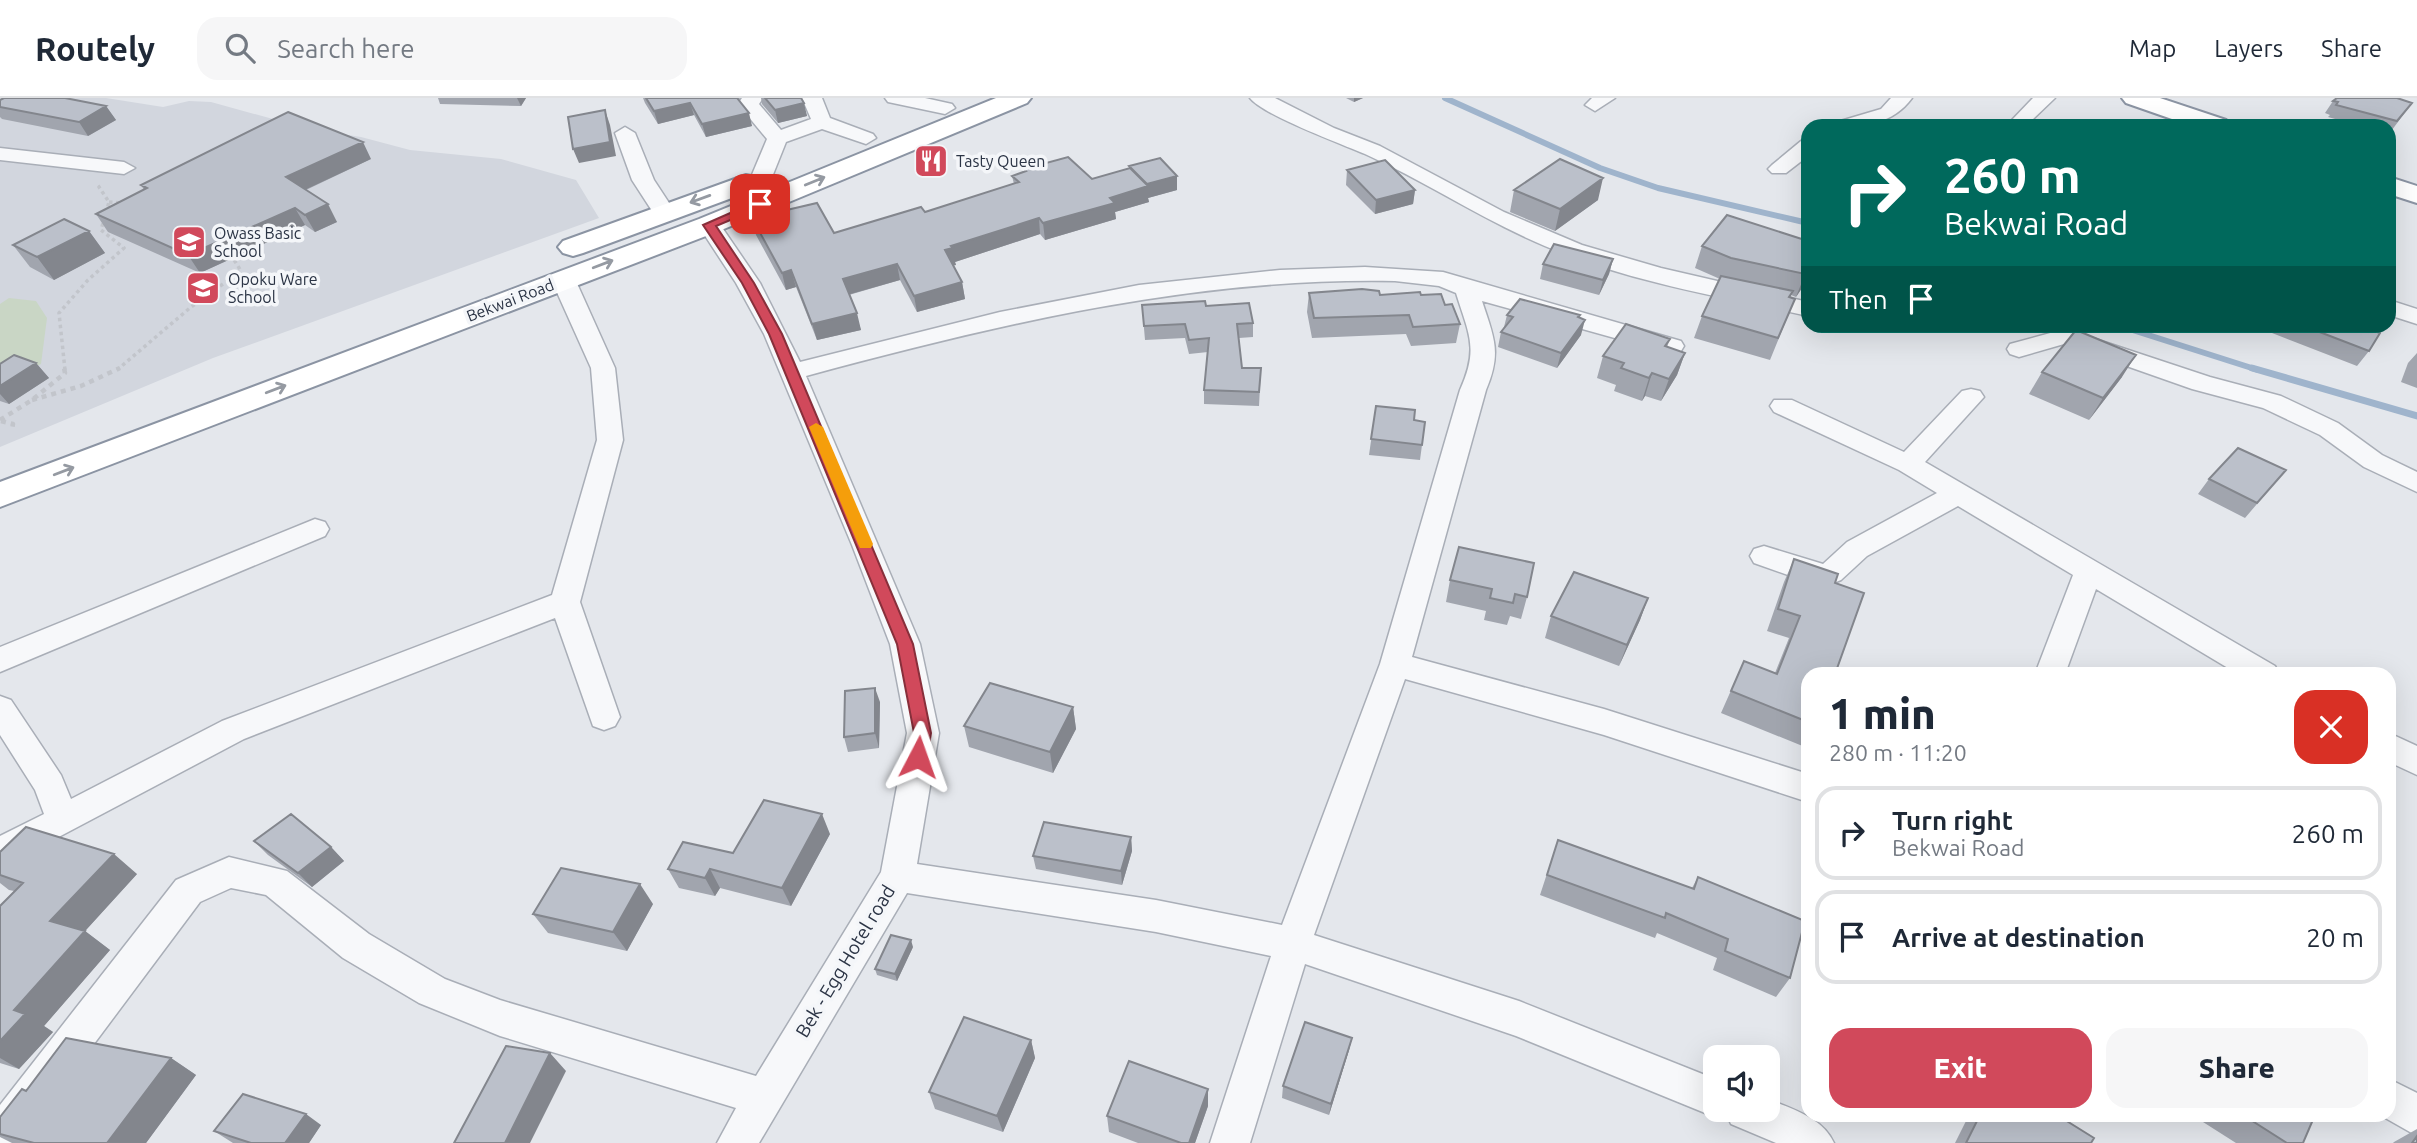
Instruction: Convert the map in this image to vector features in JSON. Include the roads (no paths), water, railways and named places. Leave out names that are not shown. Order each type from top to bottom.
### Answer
[{"type":"highway","name":"Bekwai Road","points":[[0,467],[501,289],[563,279],[709,225],[1018,98]]},
{"type":"highway","points":[[2135,98],[2196,119]]},
{"type":"highway","name":"Bekwai Road","points":[[0,495],[501,289],[664,212],[958,103]]},
{"type":"highway","points":[[2396,188],[2417,195]]},
{"type":"street","points":[[753,98],[748,104],[777,138]]},
{"type":"street","points":[[812,98],[821,122]]},
{"type":"street","points":[[1260,98],[1327,132],[1373,150],[1496,217],[1574,250],[1655,274],[1801,307]]},
{"type":"street","points":[[1869,119],[1892,111],[1902,98]]},
{"type":"street","points":[[2022,119],[2045,98]]},
{"type":"street","points":[[897,105],[958,103]]},
{"type":"street","points":[[1876,117],[1882,119]]},
{"type":"street","points":[[762,177],[777,138],[821,122],[866,138]]},
{"type":"street","points":[[625,133],[643,180],[664,212]]},
{"type":"street","points":[[1779,169],[1801,151]]},
{"type":"street","points":[[0,154],[124,168]]},
{"type":"street","name":"Bek - Egg Hotel road","points":[[709,225],[748,283],[792,372],[905,644],[923,733],[898,876],[762,1097],[737,1143]]},
{"type":"street","points":[[792,372],[984,321],[1115,294],[1230,279],[1383,273],[1446,281],[1672,346]]},
{"type":"street","points":[[563,279],[603,368],[610,440],[565,602],[604,717]]},
{"type":"street","points":[[1230,1143],[1293,944],[1395,664],[1473,390],[1483,367],[1485,348],[1467,289]]},
{"type":"street","points":[[2396,310],[2417,317]]},
{"type":"street","points":[[2019,349],[2065,336],[2201,383],[2272,402],[2329,429],[2373,461],[2417,483]]},
{"type":"street","points":[[1908,464],[1971,397]]},
{"type":"street","points":[[1783,407],[1908,464],[2252,667]]},
{"type":"street","points":[[1764,556],[1819,575],[1831,573],[1857,549],[1957,494]]},
{"type":"street","points":[[0,660],[315,529]]},
{"type":"street","points":[[2053,667],[2088,572]]},
{"type":"street","points":[[0,853],[233,730],[565,602]]},
{"type":"street","points":[[1395,664],[1604,722],[1801,786]]},
{"type":"street","points":[[0,709],[49,785],[63,820]]},
{"type":"street","points":[[2396,750],[2417,762]]},
{"type":"street","points":[[0,1137],[188,891],[229,872],[275,882],[356,946],[432,991],[500,1018],[762,1097]]},
{"type":"street","points":[[898,876],[1156,916],[1293,944],[1519,1019],[1703,1093]]},
{"type":"street","points":[[2396,1102],[2417,1116]]},
{"type":"street","points":[[1775,1122],[1814,1143]]},
{"type":"waterway","points":[[1445,98],[1600,168],[1658,188],[1801,221]]},
{"type":"waterway","points":[[2142,333],[2258,370]]},
{"type":"waterway","points":[[2252,368],[2417,416]]},
{"type":"place","name":"Tasty Queen","points":[[931,161]]},
{"type":"place","name":"Owass Basic School","points":[[189,242]]},
{"type":"place","name":"Opoku Ware School","points":[[203,288]]}]
